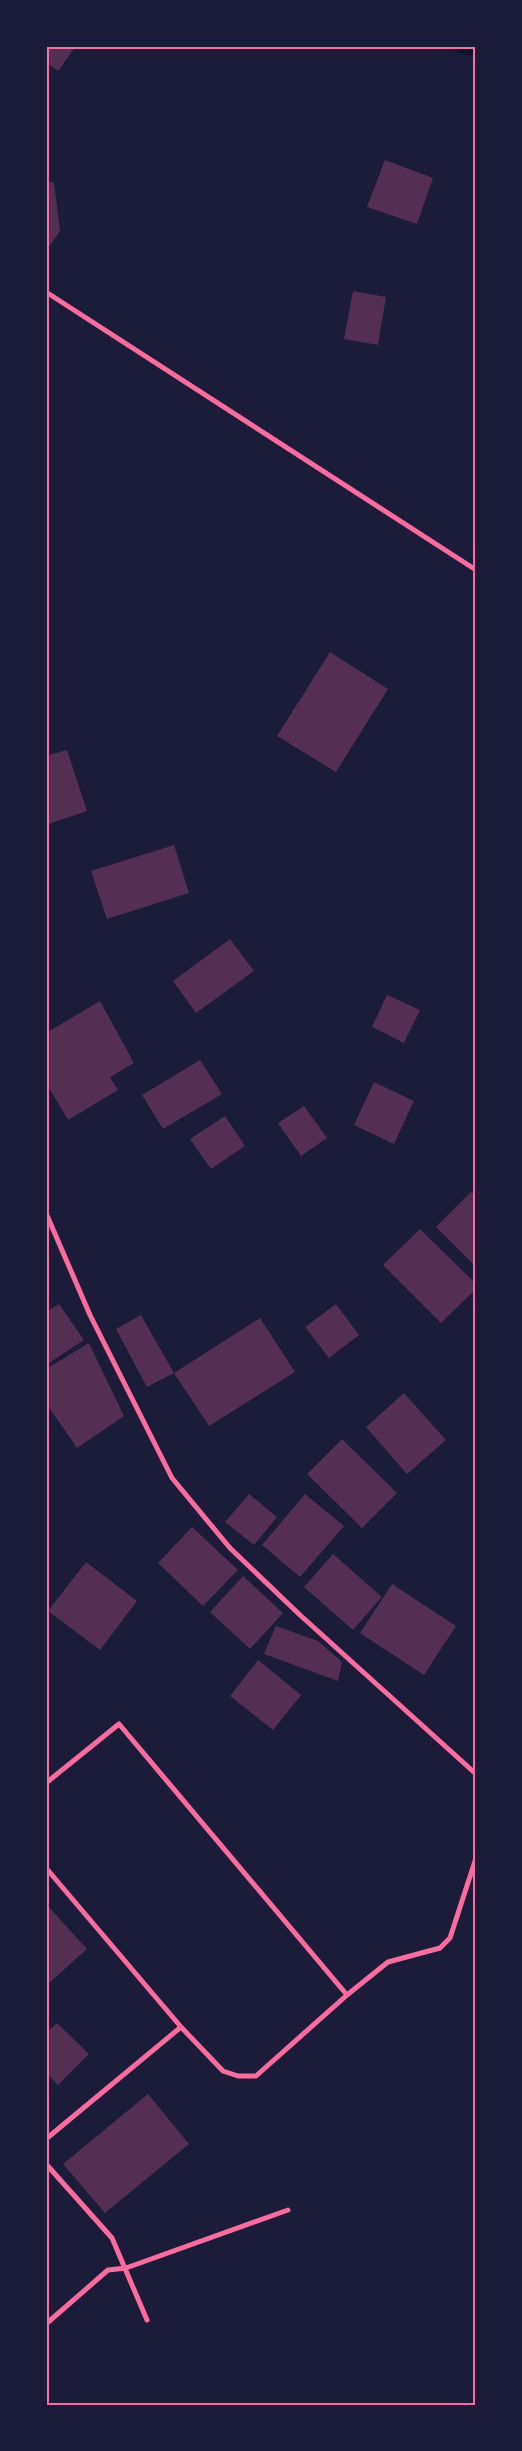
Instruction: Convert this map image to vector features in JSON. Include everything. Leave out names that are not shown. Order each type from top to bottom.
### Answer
[{"type":"street","points":[[46,292],[476,570]]},
{"type":"street","points":[[46,1213],[90,1315],[172,1478],[230,1548],[476,1774]]},
{"type":"street","points":[[46,1782],[118,1724],[346,1995]]},
{"type":"street","points":[[46,1868],[181,2027],[223,2071],[238,2076],[256,2076],[346,1995],[388,1962],[440,1948],[450,1938],[476,1858]]},
{"type":"street","points":[[46,2139],[181,2027]]},
{"type":"street","points":[[46,2164],[112,2238],[146,2320]]},
{"type":"street","points":[[46,2324],[108,2270],[126,2268],[288,2210]]},
{"type":"building","points":[[46,46],[76,46],[58,71],[46,63]]},
{"type":"building","points":[[385,160],[433,178],[417,224],[367,207]]},
{"type":"building","points":[[46,180],[54,183],[60,231],[46,251]]},
{"type":"building","points":[[353,291],[386,297],[378,345],[344,339]]},
{"type":"building","points":[[330,652],[388,689],[336,772],[277,736]]},
{"type":"building","points":[[67,750],[87,811],[46,825],[46,756]]},
{"type":"building","points":[[174,845],[189,893],[107,919],[91,871]]},
{"type":"building","points":[[230,939],[254,971],[196,1013],[173,981]]},
{"type":"building","points":[[387,995],[420,1010],[404,1043],[372,1027]]},
{"type":"building","points":[[100,1001],[134,1063],[110,1077],[118,1090],[68,1120],[46,1083],[46,1033]]},
{"type":"building","points":[[200,1060],[222,1094],[163,1129],[142,1095]]},
{"type":"building","points":[[374,1082],[414,1101],[394,1144],[354,1125]]},
{"type":"building","points":[[304,1106],[327,1138],[301,1156],[278,1123]]},
{"type":"building","points":[[225,1116],[245,1146],[211,1169],[190,1139]]},
{"type":"building","points":[[471,1192],[476,1196],[476,1261],[473,1264],[436,1227]]},
{"type":"building","points":[[420,1229],[476,1284],[476,1289],[441,1323],[383,1265]]},
{"type":"building","points":[[59,1304],[84,1340],[46,1365],[46,1312]]},
{"type":"building","points":[[336,1304],[359,1335],[329,1358],[305,1327]]},
{"type":"building","points":[[141,1315],[174,1373],[147,1387],[116,1329]]},
{"type":"building","points":[[260,1318],[295,1372],[209,1426],[174,1373]]},
{"type":"building","points":[[89,1343],[124,1416],[77,1448],[46,1403],[46,1369]]},
{"type":"building","points":[[404,1393],[446,1440],[407,1474],[366,1427]]},
{"type":"building","points":[[342,1439],[397,1493],[362,1528],[307,1474]]},
{"type":"building","points":[[249,1494],[277,1517],[254,1545],[225,1522]]},
{"type":"building","points":[[305,1494],[344,1526],[300,1577],[262,1545]]},
{"type":"building","points":[[192,1527],[238,1570],[203,1606],[158,1563]]},
{"type":"building","points":[[333,1554],[382,1597],[353,1630],[304,1587]]},
{"type":"building","points":[[86,1562],[137,1601],[100,1650],[48,1611]]},
{"type":"building","points":[[243,1576],[283,1613],[250,1649],[210,1612]]},
{"type":"building","points":[[392,1584],[456,1626],[424,1675],[360,1633]]},
{"type":"building","points":[[276,1626],[318,1641],[342,1662],[338,1681],[264,1654]]},
{"type":"building","points":[[258,1660],[301,1695],[273,1730],[230,1696]]},
{"type":"building","points":[[46,1904],[87,1949],[48,1984],[46,1982]]},
{"type":"building","points":[[57,2023],[89,2054],[58,2085],[46,2073],[46,2033]]},
{"type":"building","points":[[148,2094],[189,2144],[105,2213],[63,2164]]},
{"type":"waterway","points":[[459,46],[476,52]]}]
